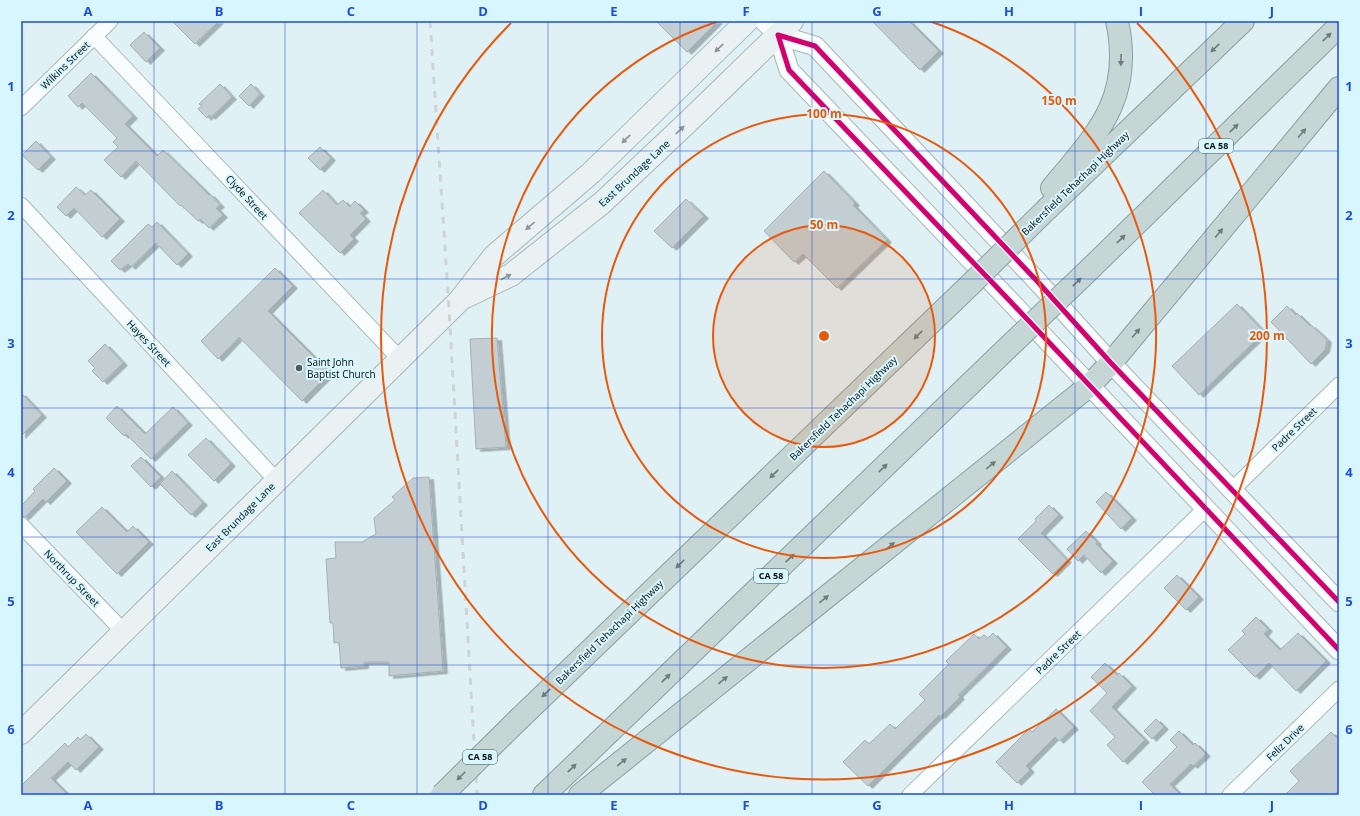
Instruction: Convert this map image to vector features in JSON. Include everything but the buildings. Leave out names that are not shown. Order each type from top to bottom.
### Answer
[{"type":"highway","points":[[1044,205],[1096,134],[1108,114],[1117,92],[1121,69],[1121,45],[1117,21]]},
{"type":"highway","name":"Bakersfield Tehachapi Highway","points":[[442,795],[974,281],[1044,205],[1243,21]]},
{"type":"highway","name":"CA 58","points":[[544,795],[1093,266],[1339,26]]},
{"type":"highway","points":[[580,795],[1089,386],[1111,363],[1339,88]]},
{"type":"main road","name":"East Brundage Lane","points":[[21,732],[124,632],[458,300],[494,256],[591,173],[747,21]]},
{"type":"main road","name":"East Brundage Lane","points":[[458,300],[511,275],[602,203],[691,119],[778,26]]},
{"type":"street","name":"Wilkins Street","points":[[21,108],[110,21]]},
{"type":"street","points":[[778,26],[814,46],[1037,281],[1111,363],[1233,489],[1339,602]]},
{"type":"street","points":[[778,26],[789,70],[1206,508],[1339,650]]},
{"type":"street","name":"Clyde Street","points":[[94,36],[399,358]]},
{"type":"street","name":"Hayes Street","points":[[21,205],[276,480]]},
{"type":"street","name":"Padre Street","points":[[1233,489],[1339,385]]},
{"type":"street","name":"Padre Street","points":[[910,795],[1206,508]]},
{"type":"street","name":"Northrup Street","points":[[21,525],[124,632]]},
{"type":"street","name":"Feliz Drive","points":[[1230,795],[1339,689]]},
{"type":"railway","points":[[430,21],[449,309],[477,795]]},
{"type":"cycle path","points":[[778,35],[789,70],[1009,300],[1339,650]]},
{"type":"cycle path","points":[[778,35],[815,46],[1037,281],[1111,363],[1339,602]]},
{"type":"place","name":"Saint John Baptist Church","points":[[299,368]]}]
